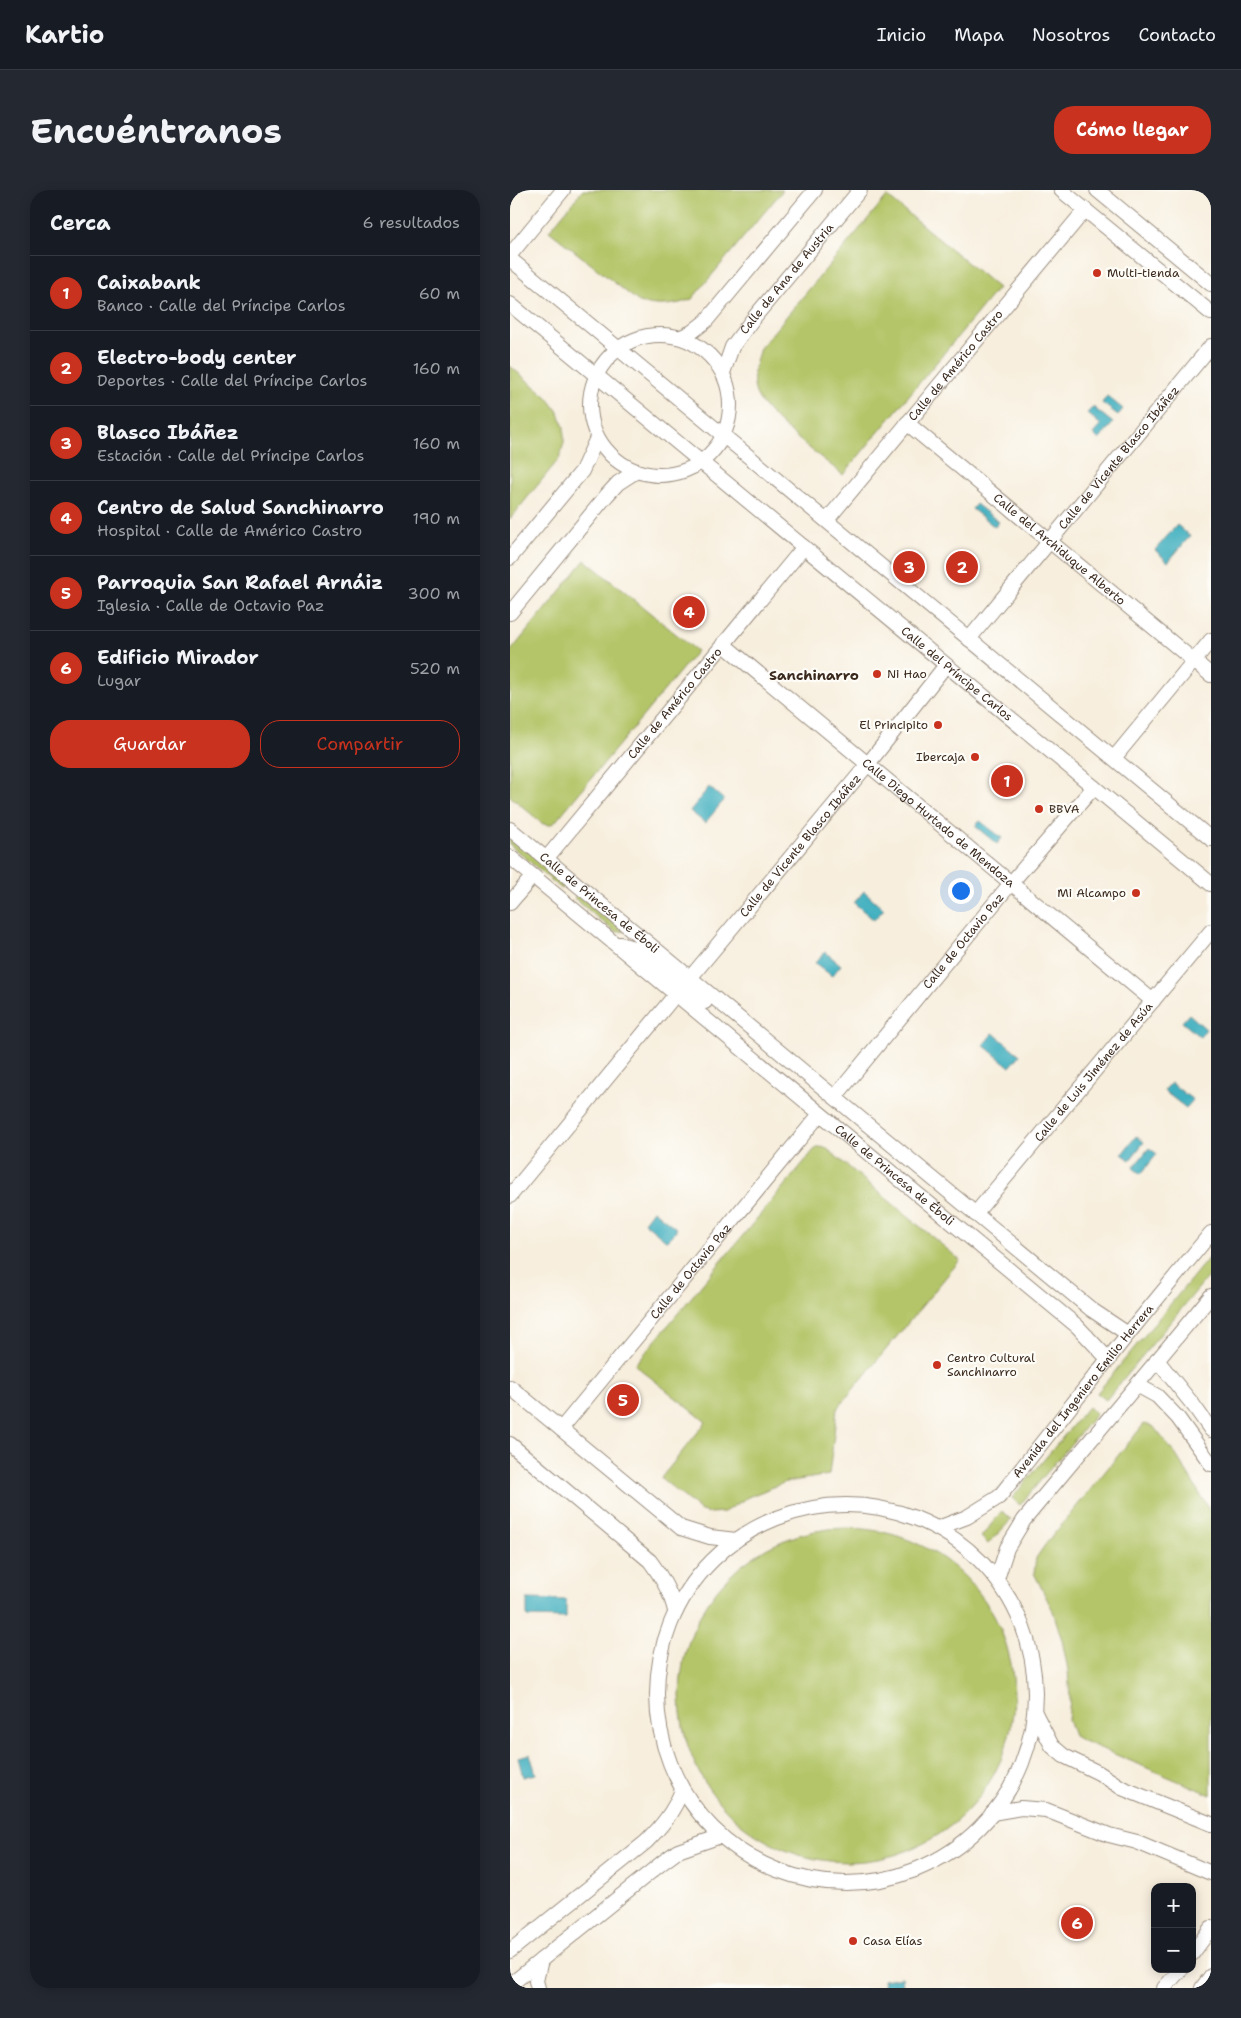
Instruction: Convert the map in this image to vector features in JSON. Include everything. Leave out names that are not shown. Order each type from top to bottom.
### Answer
[{"type":"street","points":[[563,190],[510,257],[1211,839]]},
{"type":"street","points":[[681,336],[692,332],[706,321],[815,190]]},
{"type":"street","name":"Calle de Ana de Austria","points":[[723,373],[732,348],[752,320],[860,190]]},
{"type":"street","points":[[1061,190],[1211,313]]},
{"type":"street","points":[[1098,190],[1211,284]]},
{"type":"street","name":"Calle de Américo Castro","points":[[827,520],[1085,210]]},
{"type":"street","points":[[1187,293],[1211,302]]},
{"type":"street","name":"Calle del Príncipe Carlos","points":[[510,304],[1211,884]]},
{"type":"street","points":[[652,334],[681,336],[708,354],[723,373],[730,393],[728,422],[723,434],[703,462],[691,469],[665,475],[635,472],[614,458],[597,438],[592,425],[589,398],[595,373],[618,348],[628,342],[652,334]]},
{"type":"street","name":"Calle de Vicente Blasco Ibáñez","points":[[969,639],[1211,346]]},
{"type":"street","name":"Calle del Archiduque Alberto","points":[[907,423],[1211,675]]},
{"type":"street","points":[[510,558],[582,471],[597,438]]},
{"type":"street","points":[[510,613],[607,495],[618,484],[635,472]]},
{"type":"street","name":"Calle de Américo Castro","points":[[546,859],[804,547]]},
{"type":"street","points":[[1114,758],[1211,640]]},
{"type":"street","name":"Calle Diego Hurtado de Mendoza","points":[[723,644],[1153,1001]]},
{"type":"street","name":"Calle de Vicente Blasco Ibáñez","points":[[690,978],[868,764],[946,665]]},
{"type":"street","name":"Calle de Octavio Paz","points":[[835,1097],[1011,883],[1094,787]]},
{"type":"street","name":"Calle de Princesa de Éboli","points":[[510,829],[1092,1310],[1128,1334]]},
{"type":"street","name":"Calle de Princesa de Éboli","points":[[510,857],[1077,1326],[1109,1360]]},
{"type":"street","points":[[510,903],[532,876]]},
{"type":"street","name":"Calle de Luis Jiménez de Asúa","points":[[976,1214],[1211,931]]},
{"type":"street","name":"Calle de Princesa de Éboli","points":[[614,943],[637,949],[675,981],[690,978]]},
{"type":"street","name":"Calle de Princesa de Éboli","points":[[676,994],[691,991],[719,1014],[746,1024]]},
{"type":"street","points":[[510,1196],[676,994]]},
{"type":"street","name":"Calle de Octavio Paz","points":[[560,1429],[820,1114]]},
{"type":"street","name":"Avenida del Ingeniero Emilio Herrera","points":[[938,1528],[967,1517],[999,1498],[1128,1334],[1211,1233]]},
{"type":"street","points":[[997,1579],[1007,1548],[1024,1520],[1211,1296]]},
{"type":"street","points":[[1157,1360],[1211,1430]]},
{"type":"street","points":[[1137,1385],[1157,1396],[1178,1418],[1211,1464]]},
{"type":"street","points":[[510,1387],[682,1528],[710,1538],[736,1540]]},
{"type":"street","points":[[510,1444],[650,1561],[673,1600],[675,1611]]},
{"type":"street","points":[[841,1505],[872,1507],[902,1514],[938,1528],[978,1558],[997,1579],[1013,1604],[1028,1639],[1036,1684],[1035,1713],[1026,1754],[1018,1774],[1005,1796],[992,1813],[965,1840],[933,1862],[911,1872],[884,1880],[857,1883],[829,1883],[802,1878],[776,1870],[751,1858],[718,1837],[682,1790],[664,1747],[657,1716],[656,1684],[661,1652],[675,1611],[697,1576],[736,1540],[751,1530],[780,1517],[810,1508],[841,1505]]},
{"type":"street","points":[[1035,1713],[1052,1746],[1064,1756],[1099,1773],[1122,1788],[1211,1824]]},
{"type":"street","points":[[510,1950],[646,1842],[660,1828],[670,1814],[682,1790]]},
{"type":"street","points":[[992,1813],[1021,1808],[1046,1810],[1109,1835],[1137,1842],[1211,1873]]},
{"type":"street","points":[[510,1985],[678,1851],[718,1837]]},
{"type":"street","points":[[1196,1949],[1211,1928]]},
{"type":"street","points":[[538,1988],[536,1981],[541,1960]]},
{"type":"street","points":[[1164,1988],[1177,1973]]},
{"type":"street","points":[[1202,1988],[1211,1976]]},
{"type":"green space","points":[[583,190],[783,190],[692,299],[679,303],[659,305],[639,302],[549,231]]},
{"type":"green space","points":[[887,196],[998,288],[843,475],[793,435],[768,410],[759,399],[755,390],[755,369],[760,348]]},
{"type":"green space","points":[[510,366],[547,397],[557,410],[564,427],[564,443],[559,459],[510,519]]},
{"type":"green space","points":[[585,560],[697,651],[555,822],[550,825],[543,824],[510,796],[510,652]]},
{"type":"green space","points":[[510,836],[567,883],[562,889],[510,845]]},
{"type":"green space","points":[[578,894],[624,931],[615,932],[574,898]]},
{"type":"green space","points":[[819,1147],[826,1148],[960,1260],[837,1409],[829,1475],[786,1482],[748,1497],[724,1512],[710,1513],[701,1511],[661,1478],[706,1422],[635,1365],[814,1150]]},
{"type":"green space","points":[[1211,1255],[1211,1273],[1106,1400],[1097,1393]]},
{"type":"green space","points":[[1088,1407],[1096,1414],[1020,1505],[1012,1498]]},
{"type":"green space","points":[[1144,1424],[1153,1426],[1176,1455],[1211,1512],[1211,1795],[1074,1736],[1068,1720],[1070,1698],[1068,1670],[1062,1640],[1053,1611],[1034,1573],[1036,1558],[1045,1545]]},
{"type":"green space","points":[[1002,1511],[1011,1520],[988,1544],[981,1537]]},
{"type":"green space","points":[[847,1528],[880,1532],[911,1541],[940,1556],[965,1577],[986,1602],[1001,1631],[1010,1662],[1014,1695],[1010,1728],[1001,1759],[986,1788],[965,1813],[940,1834],[911,1849],[880,1858],[847,1862],[814,1858],[783,1849],[754,1834],[729,1813],[708,1788],[693,1759],[684,1728],[680,1695],[684,1662],[693,1631],[708,1602],[729,1577],[754,1556],[783,1541],[814,1532]]},
{"type":"water","points":[[1107,396],[1123,409],[1118,415],[1102,403]]},
{"type":"water","points":[[1093,407],[1113,423],[1099,440],[1093,434],[1101,425],[1087,413]]},
{"type":"water","points":[[976,504],[999,522],[995,527],[972,509]]},
{"type":"water","points":[[1177,525],[1190,536],[1168,562],[1155,550]]},
{"type":"water","points":[[709,787],[724,800],[705,823],[690,811]]},
{"type":"water","points":[[980,821],[1002,838],[997,844],[975,826]]},
{"type":"water","points":[[864,891],[884,909],[874,920],[854,903]]},
{"type":"water","points":[[825,952],[841,965],[832,976],[815,963]]},
{"type":"water","points":[[1189,1014],[1206,1029],[1200,1037],[1182,1022]]},
{"type":"water","points":[[993,1033],[1020,1055],[1010,1067],[983,1045]]},
{"type":"water","points":[[1171,1083],[1193,1100],[1186,1108],[1164,1091]]},
{"type":"water","points":[[1136,1136],[1144,1142],[1130,1160],[1122,1154]]},
{"type":"water","points":[[1149,1148],[1157,1154],[1141,1174],[1133,1168]]},
{"type":"water","points":[[653,1210],[677,1229],[667,1241],[644,1222]]},
{"type":"water","points":[[527,1599],[566,1600],[566,1618],[527,1617]]},
{"type":"water","points":[[530,1754],[536,1774],[523,1777],[518,1757]]},
{"type":"water","points":[[902,1977],[903,1985],[884,1988],[883,1980]]},
{"type":"place","name":"Multi-tienda","points":[[1097,273]]},
{"type":"place","name":"Blasco Ibáñez","points":[[909,567]]},
{"type":"place","name":"Electro-body center","points":[[962,567]]},
{"type":"place","name":"Centro de Salud Sanchinarro","points":[[689,612]]},
{"type":"place","name":"Ni Hao","points":[[877,674]]},
{"type":"place","name":"El Principito","points":[[938,725]]},
{"type":"place","name":"Ibercaja","points":[[975,757]]},
{"type":"place","name":"Caixabank","points":[[1007,781]]},
{"type":"place","name":"BBVA","points":[[1039,809]]},
{"type":"place","name":"Mi Alcampo","points":[[1136,893]]},
{"type":"place","name":"Centro Cultural Sanchinarro","points":[[937,1365]]},
{"type":"place","name":"Parroquia San Rafael Arnáiz","points":[[623,1400]]},
{"type":"place","name":"Edificio Mirador","points":[[1077,1923]]},
{"type":"place","name":"Casa Elías","points":[[853,1941]]},
{"type":"district","name":"Sanchinarro","points":[[814,675]]}]
